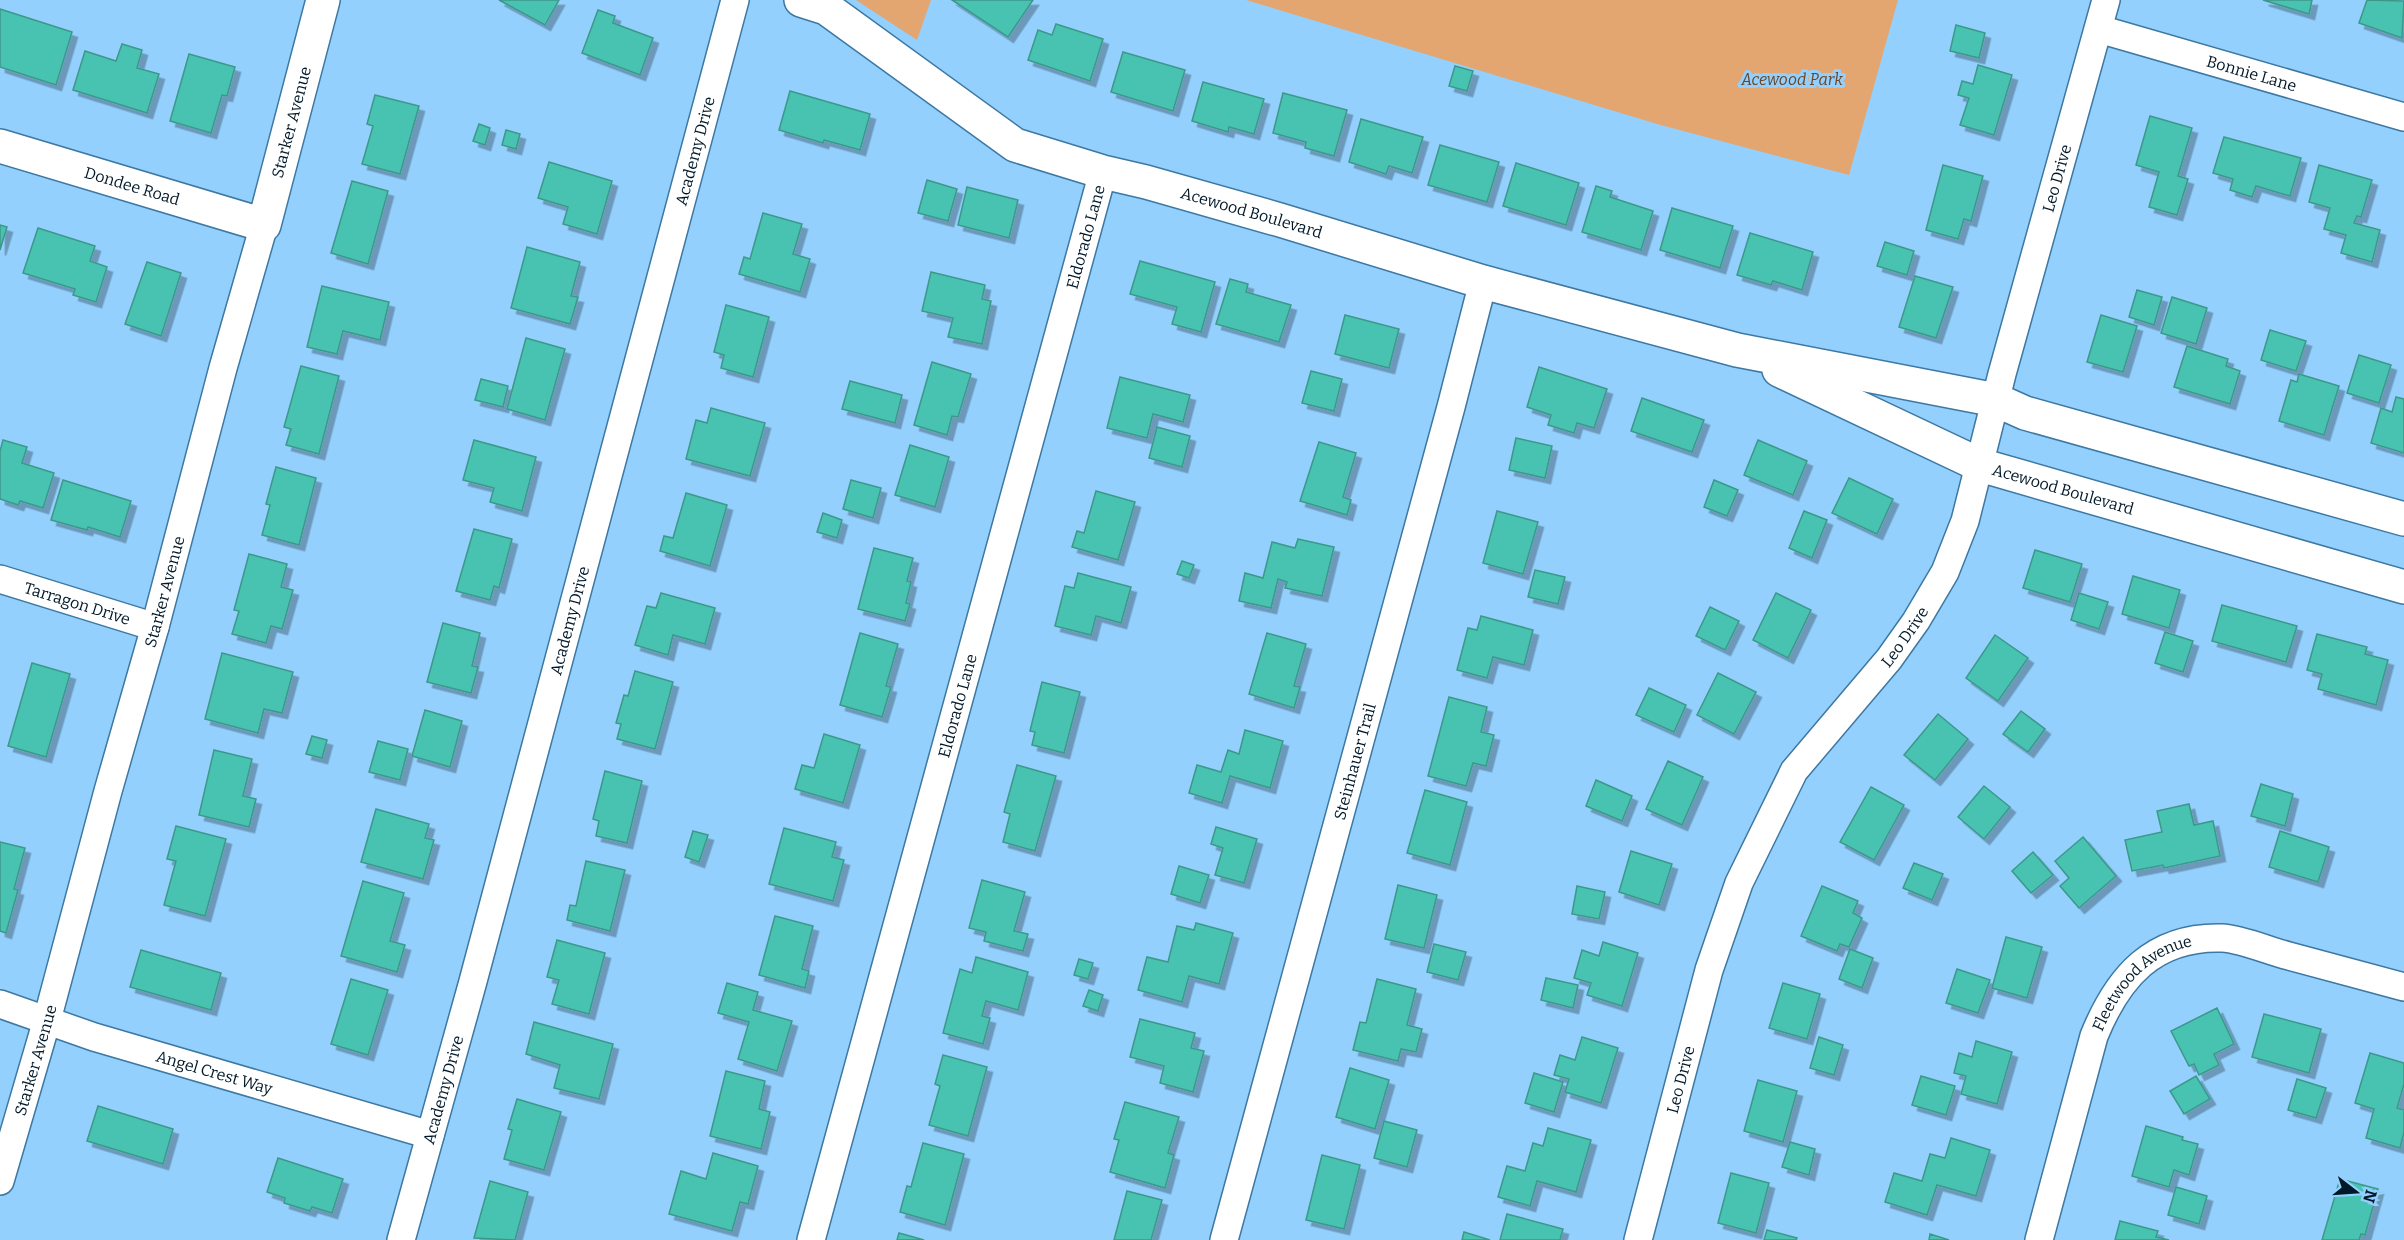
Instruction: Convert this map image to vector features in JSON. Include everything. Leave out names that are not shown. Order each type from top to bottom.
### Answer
[{"type":"street","name":"Starker Avenue","points":[[0,1181],[155,627],[323,0]]},
{"type":"street","name":"Academy Drive","points":[[401,1240],[482,950],[728,34],[735,0]]},
{"type":"street","name":"Acewood Boulevard","points":[[801,0],[826,8],[1016,145],[1103,172],[1250,211],[1483,282],[1737,350],[1996,400],[2025,413],[2404,519]]},
{"type":"street","name":"Leo Drive","points":[[1638,1240],[1709,970],[1739,883],[1794,771],[1889,659],[1916,621],[1945,573],[1965,521],[2106,0]]},
{"type":"street","name":"Bonnie Lane","points":[[2098,29],[2404,117]]},
{"type":"street","name":"Dondee Road","points":[[0,146],[264,225]]},
{"type":"street","name":"Eldorado Lane","points":[[811,1240],[1103,172]]},
{"type":"street","name":"Steinhauer Trail","points":[[1224,1240],[1483,282]]},
{"type":"street","name":"Acewood Boulevard","points":[[1737,350],[1980,465],[2404,587]]},
{"type":"street","name":"Tarragon Drive","points":[[0,579],[155,627]]},
{"type":"street","name":"Fleetwood Avenue","points":[[2039,1240],[2094,1036],[2117,990],[2132,971],[2148,958],[2176,945],[2224,938],[2404,987]]},
{"type":"street","name":"Angel Crest Way","points":[[0,1004],[94,1037],[430,1135]]},
{"type":"green space","points":[[856,0],[931,0],[917,40]]},
{"type":"green space","name":"Acewood Park","points":[[1246,0],[1898,0],[1849,175],[1657,124]]},
{"type":"building","points":[[499,0],[559,0],[545,25]]},
{"type":"building","points":[[952,0],[1033,0],[1008,37]]},
{"type":"building","points":[[2263,0],[2312,0],[2309,14]]},
{"type":"building","points":[[2367,0],[2404,1],[2402,38],[2359,23]]},
{"type":"building","points":[[0,9],[72,32],[56,85],[0,67]]},
{"type":"building","points":[[598,10],[615,16],[613,23],[653,38],[640,75],[582,53]]},
{"type":"building","points":[[1056,24],[1103,39],[1090,81],[1028,60],[1038,30],[1052,35]]},
{"type":"building","points":[[1956,25],[1985,33],[1979,58],[1950,51]]},
{"type":"building","points":[[122,44],[142,50],[137,68],[159,74],[147,113],[73,90],[85,51],[116,61]]},
{"type":"building","points":[[1123,52],[1185,70],[1173,111],[1111,92]]},
{"type":"building","points":[[189,54],[235,67],[227,96],[222,95],[211,133],[170,121]]},
{"type":"building","points":[[1978,65],[2012,75],[1994,135],[1960,125],[1969,98],[1958,95],[1962,81],[1973,84]]},
{"type":"building","points":[[1455,66],[1473,71],[1467,91],[1449,86]]},
{"type":"building","points":[[1203,82],[1264,99],[1254,134],[1229,127],[1228,132],[1192,121]]},
{"type":"building","points":[[790,91],[870,114],[860,150],[824,140],[823,143],[779,130]]},
{"type":"building","points":[[1283,93],[1347,110],[1334,156],[1305,148],[1306,142],[1273,133]]},
{"type":"building","points":[[375,95],[419,106],[400,174],[362,164],[373,126],[367,124]]},
{"type":"building","points":[[2150,116],[2192,128],[2178,176],[2188,179],[2177,215],[2149,207],[2159,172],[2136,165]]},
{"type":"building","points":[[1361,119],[1423,137],[1412,173],[1389,166],[1386,174],[1349,162]]},
{"type":"building","points":[[479,124],[490,128],[485,145],[473,141]]},
{"type":"building","points":[[506,130],[520,134],[516,149],[502,145]]},
{"type":"building","points":[[2224,137],[2301,158],[2290,196],[2256,186],[2252,197],[2230,190],[2233,179],[2213,173]]},
{"type":"building","points":[[1440,145],[1499,162],[1487,202],[1428,185]]},
{"type":"building","points":[[549,162],[612,181],[597,234],[563,224],[568,207],[538,198]]},
{"type":"building","points":[[1516,163],[1579,183],[1566,225],[1503,206]]},
{"type":"building","points":[[1943,165],[1983,176],[1971,221],[1964,219],[1958,239],[1926,230]]},
{"type":"building","points":[[2319,165],[2372,180],[2361,217],[2357,216],[2354,223],[2380,230],[2372,262],[2341,253],[2346,235],[2324,229],[2330,208],[2309,202]]},
{"type":"building","points":[[927,180],[957,189],[948,221],[918,213]]},
{"type":"building","points":[[352,181],[388,191],[368,264],[331,253]]},
{"type":"building","points":[[1596,186],[1612,191],[1610,197],[1653,211],[1641,250],[1582,232]]},
{"type":"building","points":[[967,187],[1018,200],[1009,238],[958,225]]},
{"type":"building","points":[[1672,208],[1733,226],[1720,268],[1660,250]]},
{"type":"building","points":[[763,213],[802,224],[793,254],[810,259],[800,292],[739,274],[744,257],[750,259]]},
{"type":"building","points":[[0,225],[7,227],[0,250]]},
{"type":"building","points":[[38,228],[95,246],[90,261],[107,267],[96,302],[73,295],[75,289],[23,273]]},
{"type":"building","points":[[1750,233],[1813,252],[1802,290],[1773,281],[1771,285],[1737,275]]},
{"type":"building","points":[[1885,242],[1914,251],[1907,275],[1877,266]]},
{"type":"building","points":[[527,247],[580,262],[571,296],[578,297],[570,324],[511,308]]},
{"type":"building","points":[[1140,261],[1215,282],[1201,332],[1172,324],[1177,307],[1130,294]]},
{"type":"building","points":[[147,262],[181,273],[161,336],[125,324]]},
{"type":"building","points":[[931,272],[985,285],[982,299],[991,301],[982,344],[948,337],[953,318],[922,311]]},
{"type":"building","points":[[1915,276],[1953,287],[1936,338],[1899,327]]},
{"type":"building","points":[[1230,279],[1248,284],[1246,292],[1291,305],[1279,342],[1216,324]]},
{"type":"building","points":[[322,286],[389,302],[380,340],[343,331],[337,354],[307,347]]},
{"type":"building","points":[[2137,290],[2162,297],[2154,325],[2129,317]]},
{"type":"building","points":[[2172,297],[2207,308],[2196,344],[2161,333]]},
{"type":"building","points":[[726,305],[769,317],[753,377],[721,368],[724,355],[714,352]]},
{"type":"building","points":[[1345,315],[1399,329],[1389,368],[1335,354]]},
{"type":"building","points":[[2101,315],[2137,326],[2123,372],[2087,362]]},
{"type":"building","points":[[2270,330],[2306,341],[2296,371],[2261,360]]},
{"type":"building","points":[[526,338],[565,349],[545,420],[507,409]]},
{"type":"building","points":[[2187,346],[2228,359],[2226,366],[2240,371],[2230,404],[2174,387]]},
{"type":"building","points":[[2359,355],[2391,365],[2379,403],[2347,393]]},
{"type":"building","points":[[932,362],[971,374],[958,417],[952,416],[947,435],[914,425]]},
{"type":"building","points":[[301,366],[339,376],[319,454],[286,445],[291,429],[284,427]]},
{"type":"building","points":[[1539,367],[1607,389],[1594,428],[1577,423],[1574,433],[1548,425],[1551,415],[1527,407]]},
{"type":"building","points":[[1311,371],[1342,379],[1334,411],[1302,403]]},
{"type":"building","points":[[2299,374],[2339,386],[2324,435],[2279,421],[2291,380],[2297,382]]},
{"type":"building","points":[[1120,377],[1190,395],[1183,422],[1153,414],[1147,438],[1107,428]]},
{"type":"building","points":[[481,379],[508,386],[503,407],[475,400]]},
{"type":"building","points":[[850,381],[902,395],[895,423],[842,409]]},
{"type":"building","points":[[2396,397],[2404,399],[2404,453],[2371,443],[2381,408],[2392,412]]},
{"type":"building","points":[[1642,398],[1704,420],[1692,452],[1631,431]]},
{"type":"building","points":[[711,408],[765,423],[750,476],[686,459],[696,420],[707,423]]},
{"type":"building","points":[[1157,427],[1190,436],[1182,467],[1149,458]]},
{"type":"building","points":[[1516,438],[1552,446],[1545,478],[1509,470]]},
{"type":"building","points":[[3,440],[27,447],[22,463],[54,473],[43,508],[20,501],[18,505],[0,499],[0,451]]},
{"type":"building","points":[[474,440],[536,457],[522,511],[490,502],[494,488],[463,480]]},
{"type":"building","points":[[1758,440],[1807,461],[1793,495],[1744,475]]},
{"type":"building","points":[[1319,442],[1356,453],[1343,497],[1351,500],[1347,515],[1300,501]]},
{"type":"building","points":[[910,445],[949,457],[935,507],[895,495]]},
{"type":"building","points":[[276,467],[316,478],[299,545],[262,535],[270,505],[266,504]]},
{"type":"building","points":[[1849,478],[1893,499],[1877,534],[1832,513]]},
{"type":"building","points":[[63,480],[131,501],[120,537],[88,527],[87,530],[51,520]]},
{"type":"building","points":[[851,480],[881,488],[873,518],[843,509]]},
{"type":"building","points":[[1714,480],[1738,490],[1727,516],[1704,507]]},
{"type":"building","points":[[1096,491],[1135,502],[1118,560],[1072,547],[1077,531],[1084,533]]},
{"type":"building","points":[[686,493],[727,505],[710,566],[660,551],[664,536],[673,538]]},
{"type":"building","points":[[1497,511],[1538,522],[1523,574],[1483,563]]},
{"type":"building","points":[[1804,511],[1827,520],[1812,558],[1789,548]]},
{"type":"building","points":[[823,513],[842,520],[837,538],[817,532]]},
{"type":"building","points":[[474,529],[512,539],[499,588],[494,586],[490,600],[456,591]]},
{"type":"building","points":[[1298,539],[1334,547],[1322,596],[1285,588],[1287,582],[1278,579],[1271,608],[1239,601],[1245,573],[1263,578],[1272,542],[1295,548]]},
{"type":"building","points":[[874,548],[913,558],[907,581],[911,582],[906,603],[910,604],[905,621],[858,609]]},
{"type":"building","points":[[2035,550],[2082,564],[2070,602],[2023,588]]},
{"type":"building","points":[[249,554],[287,564],[281,587],[293,590],[282,629],[271,626],[266,643],[232,634],[239,611],[234,610]]},
{"type":"building","points":[[1182,561],[1194,565],[1189,578],[1177,574]]},
{"type":"building","points":[[1535,570],[1565,577],[1558,604],[1528,597]]},
{"type":"building","points":[[1078,573],[1131,587],[1121,623],[1096,616],[1091,635],[1055,626],[1065,586],[1074,588]]},
{"type":"building","points":[[2133,576],[2180,590],[2169,628],[2122,614]]},
{"type":"building","points":[[661,593],[715,608],[705,644],[673,635],[668,655],[635,645],[647,606],[656,608]]},
{"type":"building","points":[[1776,593],[1811,610],[1788,658],[1753,640]]},
{"type":"building","points":[[2079,593],[2108,602],[2099,629],[2071,620]]},
{"type":"building","points":[[2222,605],[2297,626],[2286,662],[2212,641]]},
{"type":"building","points":[[1710,607],[1739,621],[1725,650],[1696,636]]},
{"type":"building","points":[[1481,616],[1533,630],[1524,665],[1493,657],[1487,678],[1457,670],[1468,628],[1477,630]]},
{"type":"building","points":[[443,623],[480,633],[472,666],[478,667],[471,693],[427,682]]},
{"type":"building","points":[[2165,632],[2193,641],[2183,672],[2155,663]]},
{"type":"building","points":[[860,633],[898,644],[886,686],[891,687],[882,717],[840,705]]},
{"type":"building","points":[[1267,633],[1306,644],[1294,686],[1300,687],[1294,708],[1249,694]]},
{"type":"building","points":[[2317,634],[2367,647],[2365,654],[2388,660],[2376,705],[2318,689],[2322,674],[2307,670]]},
{"type":"building","points":[[1995,635],[2028,658],[1998,701],[1966,678]]},
{"type":"building","points":[[222,653],[293,672],[282,713],[264,709],[258,733],[205,719]]},
{"type":"building","points":[[32,663],[70,674],[46,757],[8,746]]},
{"type":"building","points":[[635,671],[673,682],[655,749],[617,739],[621,724],[616,723],[624,695],[628,696]]},
{"type":"building","points":[[1718,673],[1756,692],[1734,734],[1697,715]]},
{"type":"building","points":[[1042,682],[1080,692],[1064,753],[1032,745],[1035,732],[1030,731]]},
{"type":"building","points":[[1649,688],[1686,705],[1674,732],[1636,715]]},
{"type":"building","points":[[1449,697],[1487,707],[1481,732],[1494,735],[1486,766],[1473,763],[1466,786],[1428,776]]},
{"type":"building","points":[[425,710],[462,721],[450,767],[412,756]]},
{"type":"building","points":[[2021,711],[2045,729],[2028,752],[2003,734]]},
{"type":"building","points":[[1938,714],[1968,739],[1935,780],[1904,755]]},
{"type":"building","points":[[1245,730],[1283,741],[1270,788],[1230,776],[1222,803],[1189,793],[1197,765],[1221,772],[1228,750],[1239,754]]},
{"type":"building","points":[[824,734],[860,745],[843,803],[795,789],[802,765],[814,768]]},
{"type":"building","points":[[312,736],[327,740],[322,758],[306,754]]},
{"type":"building","points":[[378,741],[408,749],[400,780],[369,772]]},
{"type":"building","points":[[214,750],[252,759],[243,796],[256,799],[249,827],[199,815]]},
{"type":"building","points":[[1668,761],[1703,777],[1682,825],[1646,809]]},
{"type":"building","points":[[1017,765],[1056,776],[1035,851],[1003,842],[1010,814],[1004,812]]},
{"type":"building","points":[[605,771],[642,781],[627,843],[596,836],[599,821],[593,819]]},
{"type":"building","points":[[1596,780],[1632,796],[1622,821],[1586,806]]},
{"type":"building","points":[[2261,784],[2293,794],[2285,826],[2251,816]]},
{"type":"building","points":[[1984,786],[2010,807],[1984,839],[1958,817]]},
{"type":"building","points":[[1871,787],[1904,805],[1874,860],[1840,842]]},
{"type":"building","points":[[1425,790],[1467,802],[1450,865],[1407,853]]},
{"type":"building","points":[[2189,804],[2194,825],[2213,821],[2220,856],[2164,868],[2163,865],[2132,871],[2125,840],[2162,832],[2157,811]]},
{"type":"building","points":[[376,809],[429,824],[425,838],[434,840],[423,879],[361,862]]},
{"type":"building","points":[[176,826],[226,839],[205,916],[164,905],[176,861],[167,859]]},
{"type":"building","points":[[1216,827],[1257,839],[1244,883],[1215,875],[1223,848],[1211,844]]},
{"type":"building","points":[[784,828],[836,842],[832,857],[844,860],[833,901],[769,884]]},
{"type":"building","points":[[693,831],[708,835],[699,862],[685,857]]},
{"type":"building","points":[[2280,831],[2329,847],[2318,882],[2269,867]]},
{"type":"building","points":[[2083,837],[2116,876],[2079,908],[2060,886],[2069,878],[2055,861]]},
{"type":"building","points":[[0,842],[25,848],[14,889],[18,890],[6,933],[0,931]]},
{"type":"building","points":[[1631,851],[1672,864],[1659,905],[1619,892]]},
{"type":"building","points":[[2033,852],[2053,875],[2031,893],[2012,871]]},
{"type":"building","points":[[586,861],[625,870],[610,931],[567,920],[570,905],[576,906]]},
{"type":"building","points":[[1914,863],[1943,874],[1932,900],[1903,888]]},
{"type":"building","points":[[1179,866],[1209,875],[1200,903],[1171,894]]},
{"type":"building","points":[[982,880],[1025,892],[1014,931],[1028,934],[1023,951],[984,941],[986,932],[969,928]]},
{"type":"building","points":[[363,881],[404,893],[390,941],[405,945],[397,972],[341,956]]},
{"type":"building","points":[[1398,885],[1437,895],[1424,948],[1385,939]]},
{"type":"building","points":[[1577,886],[1605,892],[1599,919],[1572,914]]},
{"type":"building","points":[[1822,886],[1858,901],[1853,913],[1862,918],[1849,947],[1840,944],[1837,951],[1801,936]]},
{"type":"building","points":[[775,916],[813,926],[802,969],[809,971],[805,988],[759,975]]},
{"type":"building","points":[[1196,923],[1233,933],[1219,984],[1189,976],[1182,1002],[1138,990],[1147,957],[1168,962],[1177,926],[1194,930]]},
{"type":"building","points":[[2006,937],[2042,947],[2027,998],[1992,988]]},
{"type":"building","points":[[557,940],[605,953],[589,1014],[552,1004],[559,980],[547,977]]},
{"type":"building","points":[[1603,942],[1638,953],[1622,1006],[1587,995],[1591,983],[1574,978],[1582,950],[1599,956]]},
{"type":"building","points":[[1434,944],[1466,952],[1458,980],[1427,972]]},
{"type":"building","points":[[1850,949],[1873,958],[1862,988],[1839,979]]},
{"type":"building","points":[[141,950],[221,973],[211,1010],[130,987]]},
{"type":"building","points":[[976,957],[1028,972],[1018,1010],[986,1001],[982,1016],[990,1018],[983,1044],[943,1033],[960,969],[972,973]]},
{"type":"building","points":[[1079,959],[1093,963],[1088,979],[1074,975]]},
{"type":"building","points":[[1957,969],[1990,980],[1978,1013],[1946,1003]]},
{"type":"building","points":[[1546,978],[1578,985],[1573,1008],[1541,1000]]},
{"type":"building","points":[[351,979],[388,990],[368,1055],[331,1044]]},
{"type":"building","points":[[1377,979],[1416,989],[1407,1025],[1422,1029],[1416,1052],[1401,1049],[1398,1061],[1353,1050],[1360,1022],[1366,1023]]},
{"type":"building","points":[[727,983],[758,992],[753,1010],[792,1021],[777,1071],[738,1059],[749,1022],[718,1013]]},
{"type":"building","points":[[1783,983],[1820,994],[1807,1039],[1769,1028]]},
{"type":"building","points":[[1089,990],[1103,995],[1098,1011],[1083,1006]]},
{"type":"building","points":[[2217,1008],[2234,1044],[2214,1054],[2219,1065],[2199,1075],[2194,1064],[2189,1066],[2171,1031]]},
{"type":"building","points":[[2264,1014],[2321,1029],[2309,1073],[2252,1057]]},
{"type":"building","points":[[1140,1019],[1195,1033],[1191,1048],[1204,1051],[1193,1092],[1160,1083],[1164,1066],[1130,1057]]},
{"type":"building","points":[[534,1022],[613,1044],[599,1099],[554,1088],[560,1065],[526,1054]]},
{"type":"building","points":[[1582,1037],[1618,1048],[1601,1103],[1565,1092],[1569,1079],[1554,1075],[1560,1055],[1575,1060]]},
{"type":"building","points":[[1819,1037],[1843,1045],[1834,1075],[1810,1068]]},
{"type":"building","points":[[1976,1041],[2012,1052],[1997,1104],[1961,1094],[1966,1076],[1954,1073],[1959,1053],[1972,1057]]},
{"type":"building","points":[[2370,1053],[2404,1063],[2404,1084],[2397,1108],[2404,1110],[2404,1132],[2400,1148],[2366,1138],[2374,1109],[2355,1103]]},
{"type":"building","points":[[943,1055],[987,1067],[968,1136],[929,1125],[940,1086],[935,1084]]},
{"type":"building","points":[[1350,1068],[1389,1080],[1375,1129],[1336,1117]]},
{"type":"building","points":[[726,1071],[765,1081],[759,1109],[770,1112],[761,1149],[710,1136]]},
{"type":"building","points":[[1534,1073],[1563,1082],[1554,1112],[1525,1103]]},
{"type":"building","points":[[1921,1076],[1955,1086],[1946,1115],[1912,1105]]},
{"type":"building","points":[[2196,1076],[2210,1099],[2184,1114],[2170,1091]]},
{"type":"building","points":[[2297,1079],[2326,1088],[2316,1118],[2288,1110]]},
{"type":"building","points":[[1758,1080],[1797,1091],[1783,1142],[1744,1131]]},
{"type":"building","points":[[517,1099],[561,1112],[544,1170],[504,1159],[512,1130],[508,1129]]},
{"type":"building","points":[[1125,1102],[1179,1117],[1168,1153],[1174,1155],[1165,1188],[1110,1172],[1119,1140],[1114,1139]]},
{"type":"building","points":[[98,1106],[173,1129],[163,1164],[87,1141]]},
{"type":"building","points":[[1384,1121],[1417,1130],[1407,1167],[1374,1158]]},
{"type":"building","points":[[2146,1126],[2198,1144],[2189,1175],[2174,1170],[2169,1187],[2132,1176]]},
{"type":"building","points":[[1548,1128],[1591,1140],[1576,1192],[1537,1181],[1530,1206],[1498,1197],[1507,1166],[1525,1171],[1533,1143],[1543,1146]]},
{"type":"building","points":[[1951,1138],[1990,1150],[1976,1196],[1937,1185],[1927,1215],[1885,1202],[1894,1173],[1922,1181],[1930,1154],[1945,1158]]},
{"type":"building","points":[[1790,1142],[1815,1149],[1809,1175],[1782,1167]]},
{"type":"building","points":[[923,1143],[964,1154],[945,1225],[900,1212],[907,1186],[911,1187]]},
{"type":"building","points":[[713,1153],[758,1166],[748,1204],[740,1202],[732,1231],[669,1214],[681,1171],[706,1179]]},
{"type":"building","points":[[1322,1155],[1360,1165],[1344,1229],[1306,1220]]},
{"type":"building","points":[[278,1158],[343,1179],[332,1213],[312,1207],[310,1211],[284,1203],[285,1198],[267,1192]]},
{"type":"building","points":[[1731,1173],[1769,1183],[1756,1233],[1718,1223]]},
{"type":"building","points":[[2340,1179],[2378,1189],[2365,1235],[2361,1234],[2359,1240],[2322,1240]]},
{"type":"building","points":[[490,1181],[528,1192],[515,1240],[474,1238]]},
{"type":"building","points":[[2176,1187],[2207,1196],[2199,1224],[2168,1215]]},
{"type":"building","points":[[1127,1191],[1162,1200],[1151,1240],[1114,1240]]},
{"type":"building","points":[[1507,1214],[1563,1229],[1560,1240],[1500,1240]]},
{"type":"building","points":[[2120,1221],[2158,1231],[2156,1237],[2169,1240],[2115,1240]]},
{"type":"building","points":[[1767,1230],[1797,1238],[1796,1240],[1764,1240]]},
{"type":"building","points":[[1464,1232],[1490,1240],[1462,1240]]},
{"type":"building","points":[[899,1233],[924,1240],[897,1240]]},
{"type":"building","points":[[1930,1234],[1949,1240],[1929,1240]]}]
